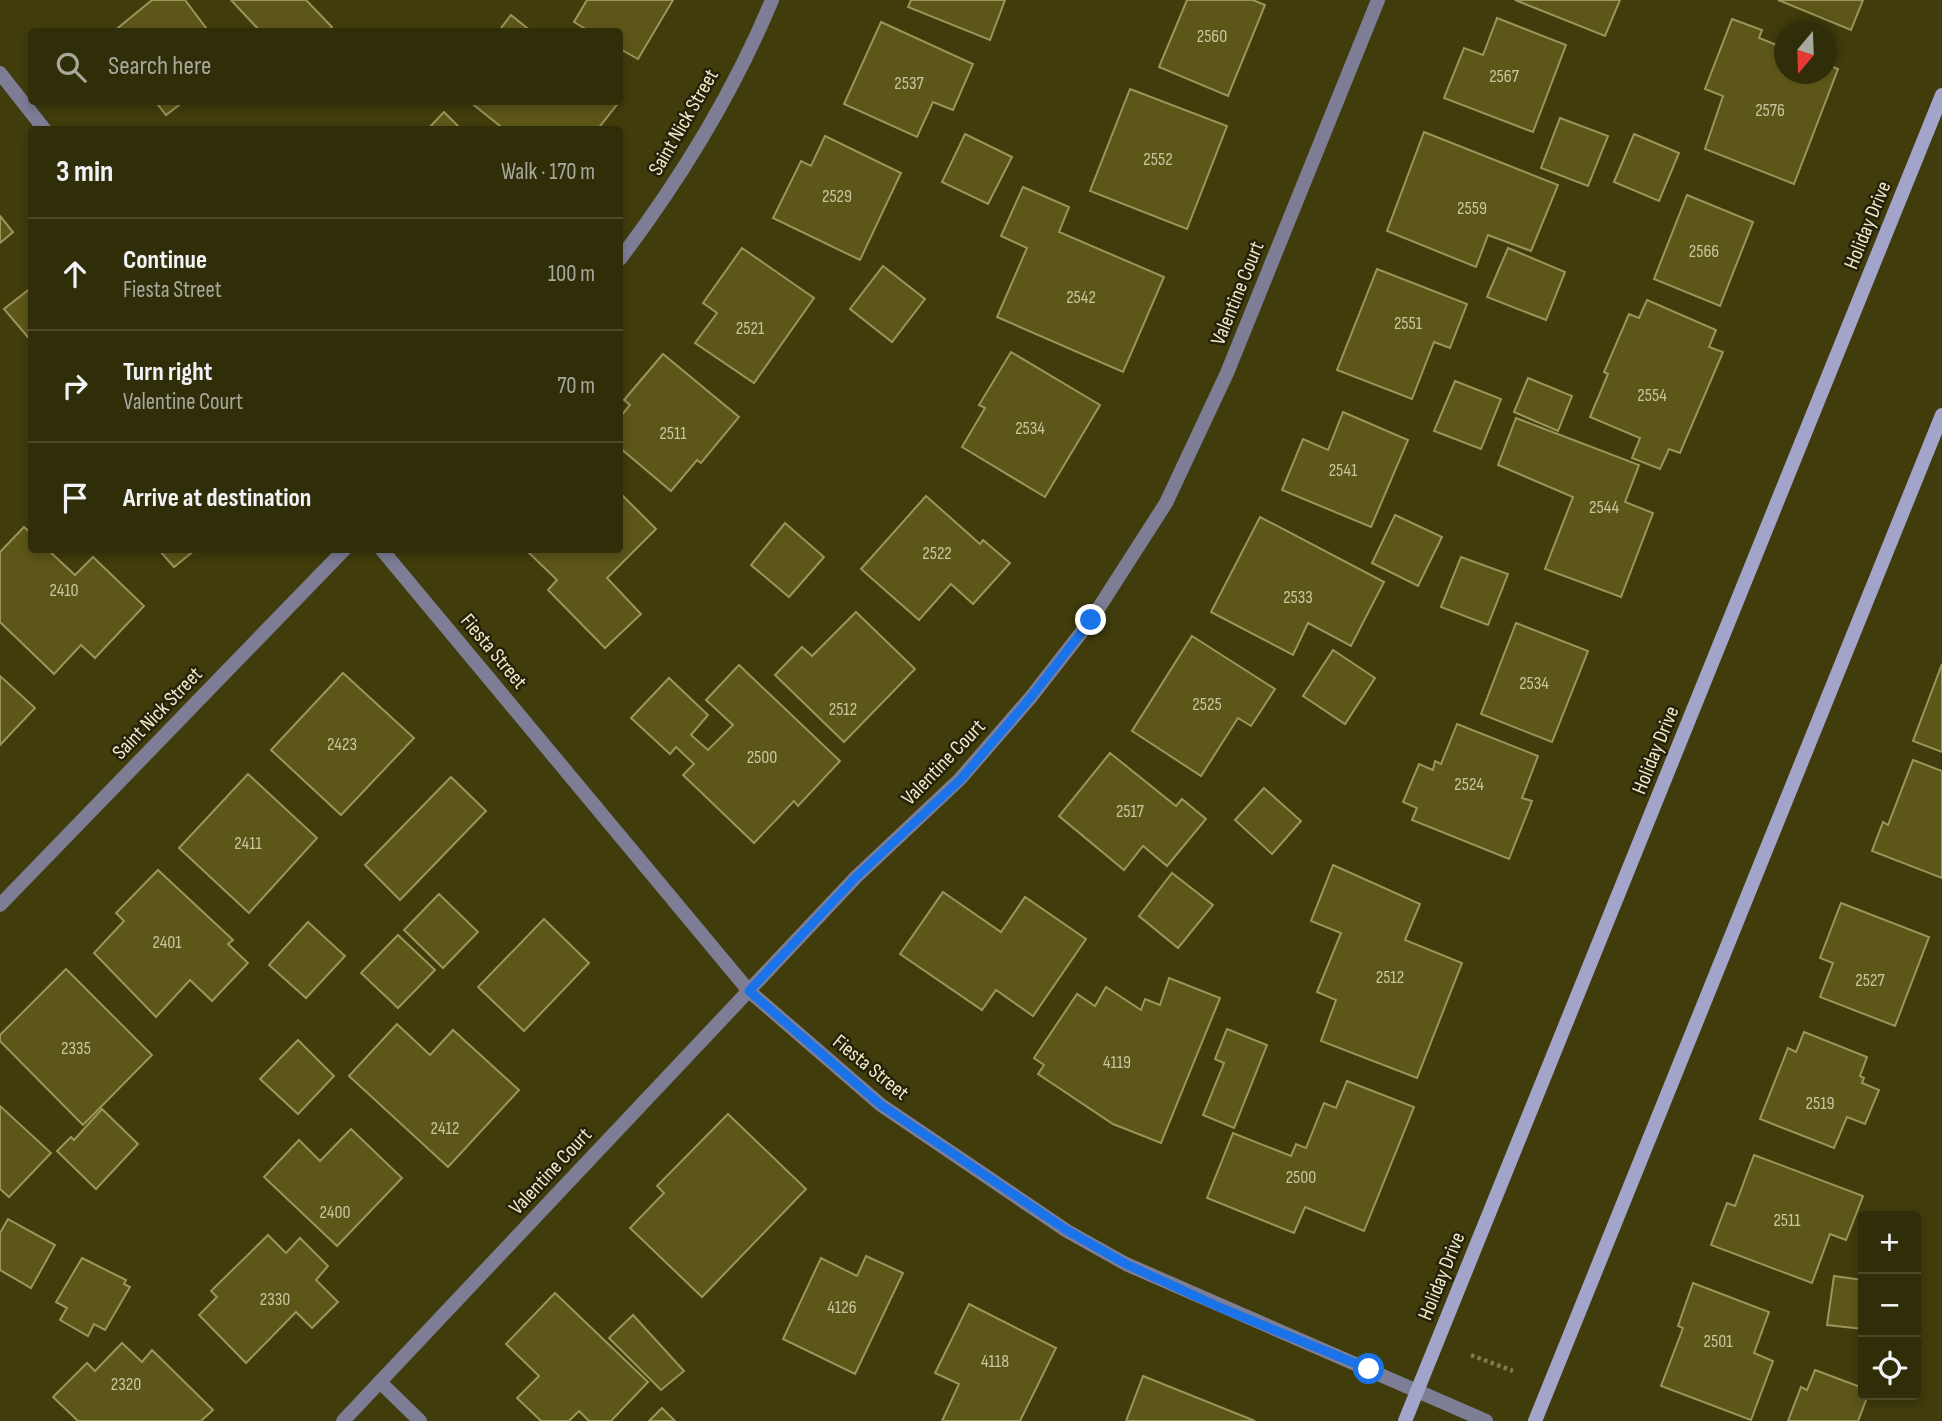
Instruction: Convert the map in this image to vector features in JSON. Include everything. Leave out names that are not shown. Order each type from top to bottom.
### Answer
[{"type":"street","name":"Saint Nick Street","points":[[623,255],[648,222],[701,136],[772,0]]},
{"type":"street","name":"Valentine Court","points":[[343,1421],[856,877],[961,779],[1031,697],[1091,620],[1166,503],[1227,373],[1378,0]]},
{"type":"street","points":[[0,73],[42,126]]},
{"type":"street","name":"Holiday Drive","points":[[1405,1421],[1942,95]]},
{"type":"street","points":[[1535,1421],[1942,415]]},
{"type":"street","name":"Saint Nick Street","points":[[0,905],[341,553]]},
{"type":"street","name":"Fiesta Street","points":[[384,553],[749,991],[881,1105],[1068,1231],[1126,1264],[1196,1296],[1329,1350],[1486,1421]]},
{"type":"street","points":[[380,1382],[420,1421]]},
{"type":"path","points":[[1471,1355],[1513,1371]]},
{"type":"building","points":[[152,0],[185,0],[206,28],[118,28]]},
{"type":"building","points":[[231,0],[306,0],[332,27],[331,28],[257,28]]},
{"type":"building","points":[[587,0],[673,0],[638,59],[623,51],[623,28],[584,28],[574,22]]},
{"type":"building","points":[[911,0],[1005,0],[990,40],[908,7]]},
{"type":"building","points":[[1187,0],[1253,0],[1265,5],[1228,96],[1159,67]]},
{"type":"building","points":[[1515,0],[1620,0],[1605,36]]},
{"type":"building","points":[[1778,0],[1863,0],[1851,30],[1837,24],[1837,21],[1829,21]]},
{"type":"building","points":[[511,15],[527,28],[501,28]]},
{"type":"building","points":[[1497,18],[1566,45],[1533,132],[1444,98],[1464,48],[1483,55]]},
{"type":"building","points":[[1732,19],[1762,30],[1759,38],[1774,44],[1774,84],[1832,84],[1794,184],[1705,149],[1723,96],[1705,89]]},
{"type":"building","points":[[881,22],[973,64],[953,110],[933,102],[917,137],[844,104]]},
{"type":"building","points":[[1130,89],[1227,126],[1187,229],[1090,191]]},
{"type":"building","points":[[158,105],[179,105],[166,115]]},
{"type":"building","points":[[474,105],[617,105],[600,126],[500,126]]},
{"type":"building","points":[[444,112],[458,126],[431,126]]},
{"type":"building","points":[[1560,118],[1608,136],[1588,186],[1541,168]]},
{"type":"building","points":[[1424,132],[1558,185],[1531,251],[1488,235],[1476,267],[1387,231]]},
{"type":"building","points":[[965,134],[1012,157],[988,204],[942,182]]},
{"type":"building","points":[[1634,134],[1679,153],[1659,201],[1614,182]]},
{"type":"building","points":[[825,136],[901,173],[860,260],[773,218],[801,161],[811,166]]},
{"type":"building","points":[[1023,187],[1069,207],[1059,232],[1164,277],[1123,372],[997,317],[1027,248],[1001,236]]},
{"type":"building","points":[[1687,195],[1753,222],[1720,306],[1654,279]]},
{"type":"building","points":[[0,216],[13,232],[0,243]]},
{"type":"building","points":[[742,248],[814,298],[754,383],[695,343],[717,313],[703,303]]},
{"type":"building","points":[[1508,248],[1565,272],[1546,320],[1487,297]]},
{"type":"building","points":[[883,266],[925,299],[892,342],[850,309]]},
{"type":"building","points":[[1377,269],[1467,304],[1450,348],[1434,342],[1412,399],[1337,370]]},
{"type":"building","points":[[28,290],[28,337],[4,309]]},
{"type":"building","points":[[1647,300],[1716,330],[1709,347],[1723,352],[1680,453],[1669,449],[1660,469],[1632,458],[1640,438],[1590,417],[1608,374],[1604,372],[1629,314],[1639,318]]},
{"type":"building","points":[[1011,352],[1100,405],[1045,497],[962,447],[985,408],[979,405]]},
{"type":"building","points":[[663,354],[739,417],[701,463],[697,460],[671,491],[623,451],[623,413],[630,405],[624,400]]},
{"type":"building","points":[[1528,378],[1572,396],[1558,431],[1514,412]]},
{"type":"building","points":[[1455,381],[1501,399],[1481,449],[1434,431]]},
{"type":"building","points":[[1343,412],[1408,440],[1371,527],[1282,490],[1303,439],[1328,450]]},
{"type":"building","points":[[1516,418],[1639,465],[1625,502],[1653,513],[1621,597],[1545,569],[1573,497],[1498,465]]},
{"type":"building","points":[[623,496],[656,529],[607,578],[641,614],[605,648],[548,590],[557,580],[529,553],[623,553]]},
{"type":"building","points":[[926,496],[980,544],[983,540],[1010,563],[973,604],[951,584],[919,620],[861,569]]},
{"type":"building","points":[[1395,515],[1442,537],[1418,586],[1372,563]]},
{"type":"building","points":[[1260,517],[1384,582],[1351,646],[1308,623],[1293,655],[1211,612]]},
{"type":"building","points":[[785,523],[824,557],[789,597],[751,565]]},
{"type":"building","points":[[24,527],[28,530],[28,553],[51,553],[75,575],[93,557],[144,606],[95,658],[81,645],[54,674],[0,622],[0,552]]},
{"type":"building","points":[[162,553],[191,553],[174,567]]},
{"type":"building","points":[[1461,557],[1508,574],[1488,625],[1441,607]]},
{"type":"building","points":[[856,612],[915,669],[844,742],[775,675],[802,647],[812,656]]},
{"type":"building","points":[[1516,623],[1588,651],[1552,742],[1481,714]]},
{"type":"building","points":[[1192,636],[1275,689],[1251,726],[1238,718],[1201,776],[1132,731]]},
{"type":"building","points":[[1333,650],[1375,678],[1345,724],[1303,696]]},
{"type":"building","points":[[1942,664],[1942,752],[1913,741]]},
{"type":"building","points":[[739,665],[840,761],[798,806],[794,801],[754,843],[683,775],[694,764],[676,747],[670,754],[631,718],[669,678],[708,715],[691,735],[708,750],[733,725],[706,700]]},
{"type":"building","points":[[343,673],[414,738],[341,815],[271,750]]},
{"type":"building","points":[[0,676],[35,708],[0,745]]},
{"type":"building","points":[[1457,724],[1538,756],[1522,798],[1532,801],[1509,859],[1412,820],[1417,808],[1403,802],[1419,764],[1433,770],[1435,761],[1441,764]]},
{"type":"building","points":[[1110,753],[1176,806],[1182,799],[1206,819],[1167,866],[1143,846],[1124,870],[1059,816]]},
{"type":"building","points":[[1913,760],[1942,771],[1942,878],[1872,851],[1883,822],[1888,825]]},
{"type":"building","points":[[248,774],[317,838],[249,913],[179,848]]},
{"type":"building","points":[[451,777],[486,811],[400,900],[365,865]]},
{"type":"building","points":[[1264,788],[1301,821],[1272,854],[1235,820]]},
{"type":"building","points":[[1333,865],[1420,904],[1405,940],[1462,963],[1417,1078],[1321,1041],[1336,1000],[1317,992],[1341,933],[1311,921]]},
{"type":"building","points":[[158,870],[233,940],[228,944],[248,963],[212,1001],[190,980],[156,1017],[94,953],[124,921],[116,913]]},
{"type":"building","points":[[1172,873],[1213,905],[1178,948],[1139,916]]},
{"type":"building","points":[[943,892],[1001,932],[1025,897],[1086,939],[1033,1016],[996,990],[982,1010],[900,954]]},
{"type":"building","points":[[439,894],[478,932],[443,968],[404,930]]},
{"type":"building","points":[[1841,903],[1929,937],[1895,1026],[1820,997],[1833,963],[1820,958]]},
{"type":"building","points":[[544,919],[589,963],[524,1031],[478,987]]},
{"type":"building","points":[[308,922],[345,956],[306,998],[269,965]]},
{"type":"building","points":[[398,935],[435,970],[398,1008],[361,973]]},
{"type":"building","points":[[66,969],[152,1055],[83,1125],[0,1041],[0,1035]]},
{"type":"building","points":[[1169,978],[1220,998],[1161,1143],[1113,1124],[1038,1074],[1044,1065],[1034,1058],[1077,994],[1095,1006],[1106,987],[1141,1010],[1145,999],[1160,1005]]},
{"type":"building","points":[[397,1024],[430,1055],[453,1030],[519,1090],[448,1167],[349,1076]]},
{"type":"building","points":[[1227,1029],[1267,1045],[1234,1128],[1203,1115],[1224,1063],[1215,1059]]},
{"type":"building","points":[[1804,1032],[1867,1057],[1860,1076],[1864,1078],[1862,1083],[1879,1090],[1865,1124],[1847,1117],[1834,1148],[1760,1119],[1788,1048],[1796,1052]]},
{"type":"building","points":[[298,1040],[334,1076],[298,1114],[260,1079]]},
{"type":"building","points":[[1347,1081],[1414,1107],[1364,1231],[1305,1207],[1294,1233],[1207,1198],[1233,1133],[1291,1156],[1296,1144],[1306,1148],[1324,1103],[1336,1108]]},
{"type":"building","points":[[0,1106],[51,1153],[9,1197],[0,1189]]},
{"type":"building","points":[[102,1109],[138,1144],[96,1189],[57,1151],[71,1137],[74,1140]]},
{"type":"building","points":[[728,1114],[806,1189],[702,1297],[630,1228],[664,1193],[657,1186]]},
{"type":"building","points":[[351,1129],[402,1178],[337,1246],[264,1177],[299,1140],[320,1161]]},
{"type":"building","points":[[1754,1155],[1863,1196],[1846,1240],[1830,1234],[1812,1283],[1711,1245],[1727,1203],[1735,1206]]},
{"type":"building","points":[[8,1219],[55,1245],[31,1288],[0,1270],[0,1233]]},
{"type":"building","points":[[268,1235],[286,1253],[300,1238],[328,1266],[316,1280],[338,1302],[312,1328],[296,1312],[246,1363],[199,1315],[217,1297],[211,1291]]},
{"type":"building","points":[[866,1256],[903,1273],[855,1374],[783,1339],[821,1258],[857,1276]]},
{"type":"building","points":[[82,1258],[126,1280],[124,1284],[130,1287],[105,1330],[94,1324],[88,1336],[60,1320],[67,1308],[56,1302]]},
{"type":"building","points":[[1834,1276],[1858,1279],[1858,1328],[1827,1325]]},
{"type":"building","points":[[1693,1283],[1769,1312],[1754,1353],[1773,1361],[1751,1420],[1661,1386],[1683,1328],[1678,1326]]},
{"type":"building","points":[[555,1293],[648,1382],[611,1421],[589,1421],[579,1411],[569,1421],[541,1421],[517,1398],[539,1376],[506,1344]]},
{"type":"building","points":[[969,1304],[1056,1348],[1020,1421],[942,1421],[959,1384],[935,1373]]},
{"type":"building","points":[[633,1315],[684,1371],[661,1390],[609,1338]]},
{"type":"building","points":[[122,1343],[142,1362],[152,1350],[213,1410],[201,1421],[78,1421],[53,1397],[87,1363],[95,1371]]},
{"type":"building","points":[[1815,1370],[1858,1386],[1858,1400],[1866,1400],[1858,1421],[1788,1421],[1801,1387],[1807,1390]]},
{"type":"building","points":[[1143,1376],[1255,1421],[1126,1421]]},
{"type":"building","points":[[662,1408],[675,1421],[649,1421]]},
{"type":"route","points":[[1091,620],[1031,697],[961,779],[856,877],[749,991],[881,1105],[1068,1231],[1126,1264],[1219,1307],[1329,1350],[1369,1369]]}]
